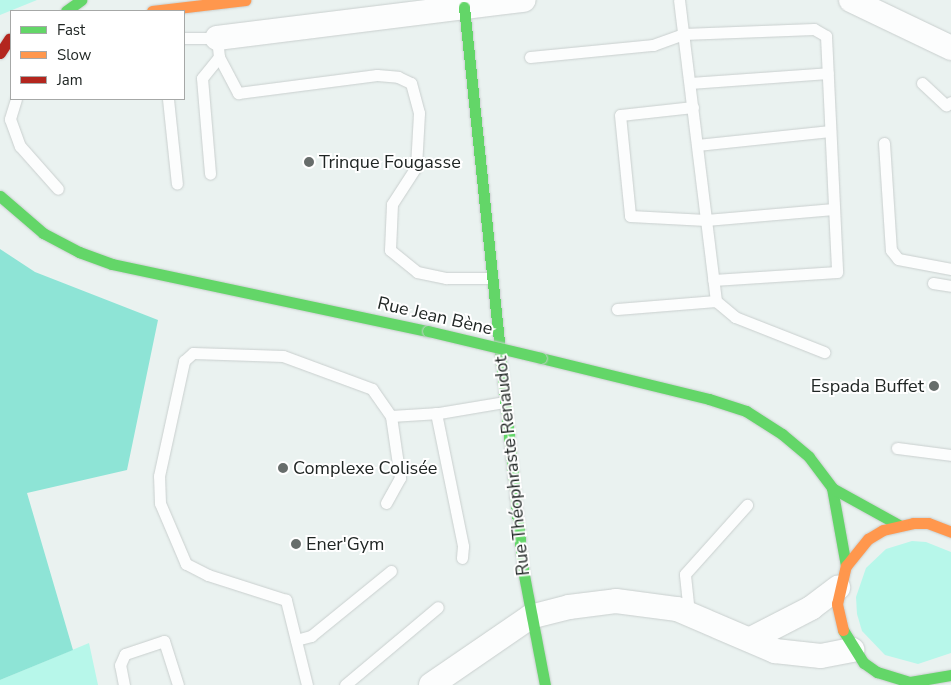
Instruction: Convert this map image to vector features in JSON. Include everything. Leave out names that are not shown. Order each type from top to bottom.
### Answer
[{"type":"main road","points":[[67,10],[82,0]]},
{"type":"main road","points":[[160,10],[245,0]]},
{"type":"main road","name":"Rue Théophraste Renaudot","points":[[464,7],[505,402],[530,617],[545,685]]},
{"type":"main road","points":[[0,53],[7,40]]},
{"type":"main road","name":"Rue Jean Bène","points":[[0,188],[13,208]]},
{"type":"main road","name":"Rue Jean Bène","points":[[0,196],[43,233],[79,252],[112,264],[541,358],[666,387],[746,411],[782,434],[809,457],[832,488],[899,525]]},
{"type":"main road","name":"Rue Jean Bène","points":[[832,488],[846,566]]},
{"type":"main road","points":[[948,527],[928,523],[899,525],[868,540],[846,566],[838,588],[839,621],[852,650],[877,672],[911,684],[936,680],[951,675]]},
{"type":"street","points":[[218,47],[464,7],[524,0]]},
{"type":"street","points":[[850,0],[951,48]]},
{"type":"street","points":[[751,639],[811,608],[838,588]]},
{"type":"street","points":[[431,685],[530,617],[569,606],[616,601],[650,603],[689,613],[784,652],[821,656],[852,650]]},
{"type":"lane","points":[[680,0],[716,301],[736,317],[824,352]]},
{"type":"lane","points":[[530,57],[653,45],[683,34],[814,29],[826,36],[838,272],[713,280]]},
{"type":"lane","points":[[185,38],[218,47]]},
{"type":"lane","points":[[210,174],[202,78],[218,47]]},
{"type":"lane","points":[[218,47],[238,93],[377,75],[398,77],[411,83],[418,113],[416,167],[392,204],[390,250],[417,272],[446,278],[492,278]]},
{"type":"lane","points":[[690,83],[828,74]]},
{"type":"lane","points":[[922,83],[946,105],[951,102]]},
{"type":"lane","points":[[16,100],[10,119],[20,146],[58,189]]},
{"type":"lane","points":[[168,100],[177,184]]},
{"type":"lane","points":[[693,107],[620,116],[630,216],[706,220],[834,209]]},
{"type":"lane","points":[[697,145],[830,131]]},
{"type":"lane","points":[[884,143],[891,250],[898,259],[951,269]]},
{"type":"lane","points":[[933,282],[951,286]]},
{"type":"lane","points":[[617,309],[716,301]]},
{"type":"lane","points":[[307,685],[286,600],[208,575],[186,564],[160,502],[159,476],[184,361],[193,353],[283,356],[372,389],[391,416],[400,478],[386,503]]},
{"type":"lane","points":[[391,416],[436,413],[505,402]]},
{"type":"lane","points":[[436,413],[463,546],[462,558]]},
{"type":"lane","points":[[897,448],[951,455]]},
{"type":"lane","points":[[689,613],[685,574],[747,505]]},
{"type":"lane","points":[[296,640],[311,636],[391,571]]},
{"type":"lane","points":[[345,685],[438,607]]},
{"type":"lane","points":[[124,685],[120,665],[125,654],[164,640],[178,685]]},
{"type":"green space","points":[[0,0],[37,0],[10,10],[0,15]]},
{"type":"green space","points":[[0,249],[35,272],[158,320],[127,470],[27,493],[73,650],[0,680]]},
{"type":"green space","points":[[912,541],[926,542],[951,552],[951,653],[918,664],[885,655],[862,631],[857,614],[856,597],[866,568],[886,549]]},
{"type":"green space","points":[[89,643],[98,685],[0,685],[0,680]]},
{"type":"traffic: fast","points":[[67,10],[81,0]]},
{"type":"traffic: fast","points":[[464,7],[523,570],[545,685]]},
{"type":"traffic: fast","points":[[0,196],[43,233],[79,252],[112,264],[428,331]]},
{"type":"traffic: fast","points":[[428,331],[541,358]]},
{"type":"traffic: fast","points":[[541,358],[709,399],[746,411],[782,434],[809,457],[832,488],[846,566]]},
{"type":"traffic: fast","points":[[832,488],[899,525]]},
{"type":"traffic: fast","points":[[843,630],[864,663],[877,672],[910,682],[951,675]]},
{"type":"traffic: slow","points":[[160,10],[245,0]]},
{"type":"traffic: slow","points":[[843,630],[837,604],[846,566],[868,539],[883,530],[913,523],[928,523],[951,532]]},
{"type":"traffic: jam","points":[[0,53],[9,39]]},
{"type":"place","name":"Trinque Fougasse","points":[[309,162]]},
{"type":"place","name":"Espada Buffet","points":[[934,386]]},
{"type":"place","name":"Complexe Colisée","points":[[283,468]]},
{"type":"place","name":"Ener'Gym","points":[[296,544]]}]
